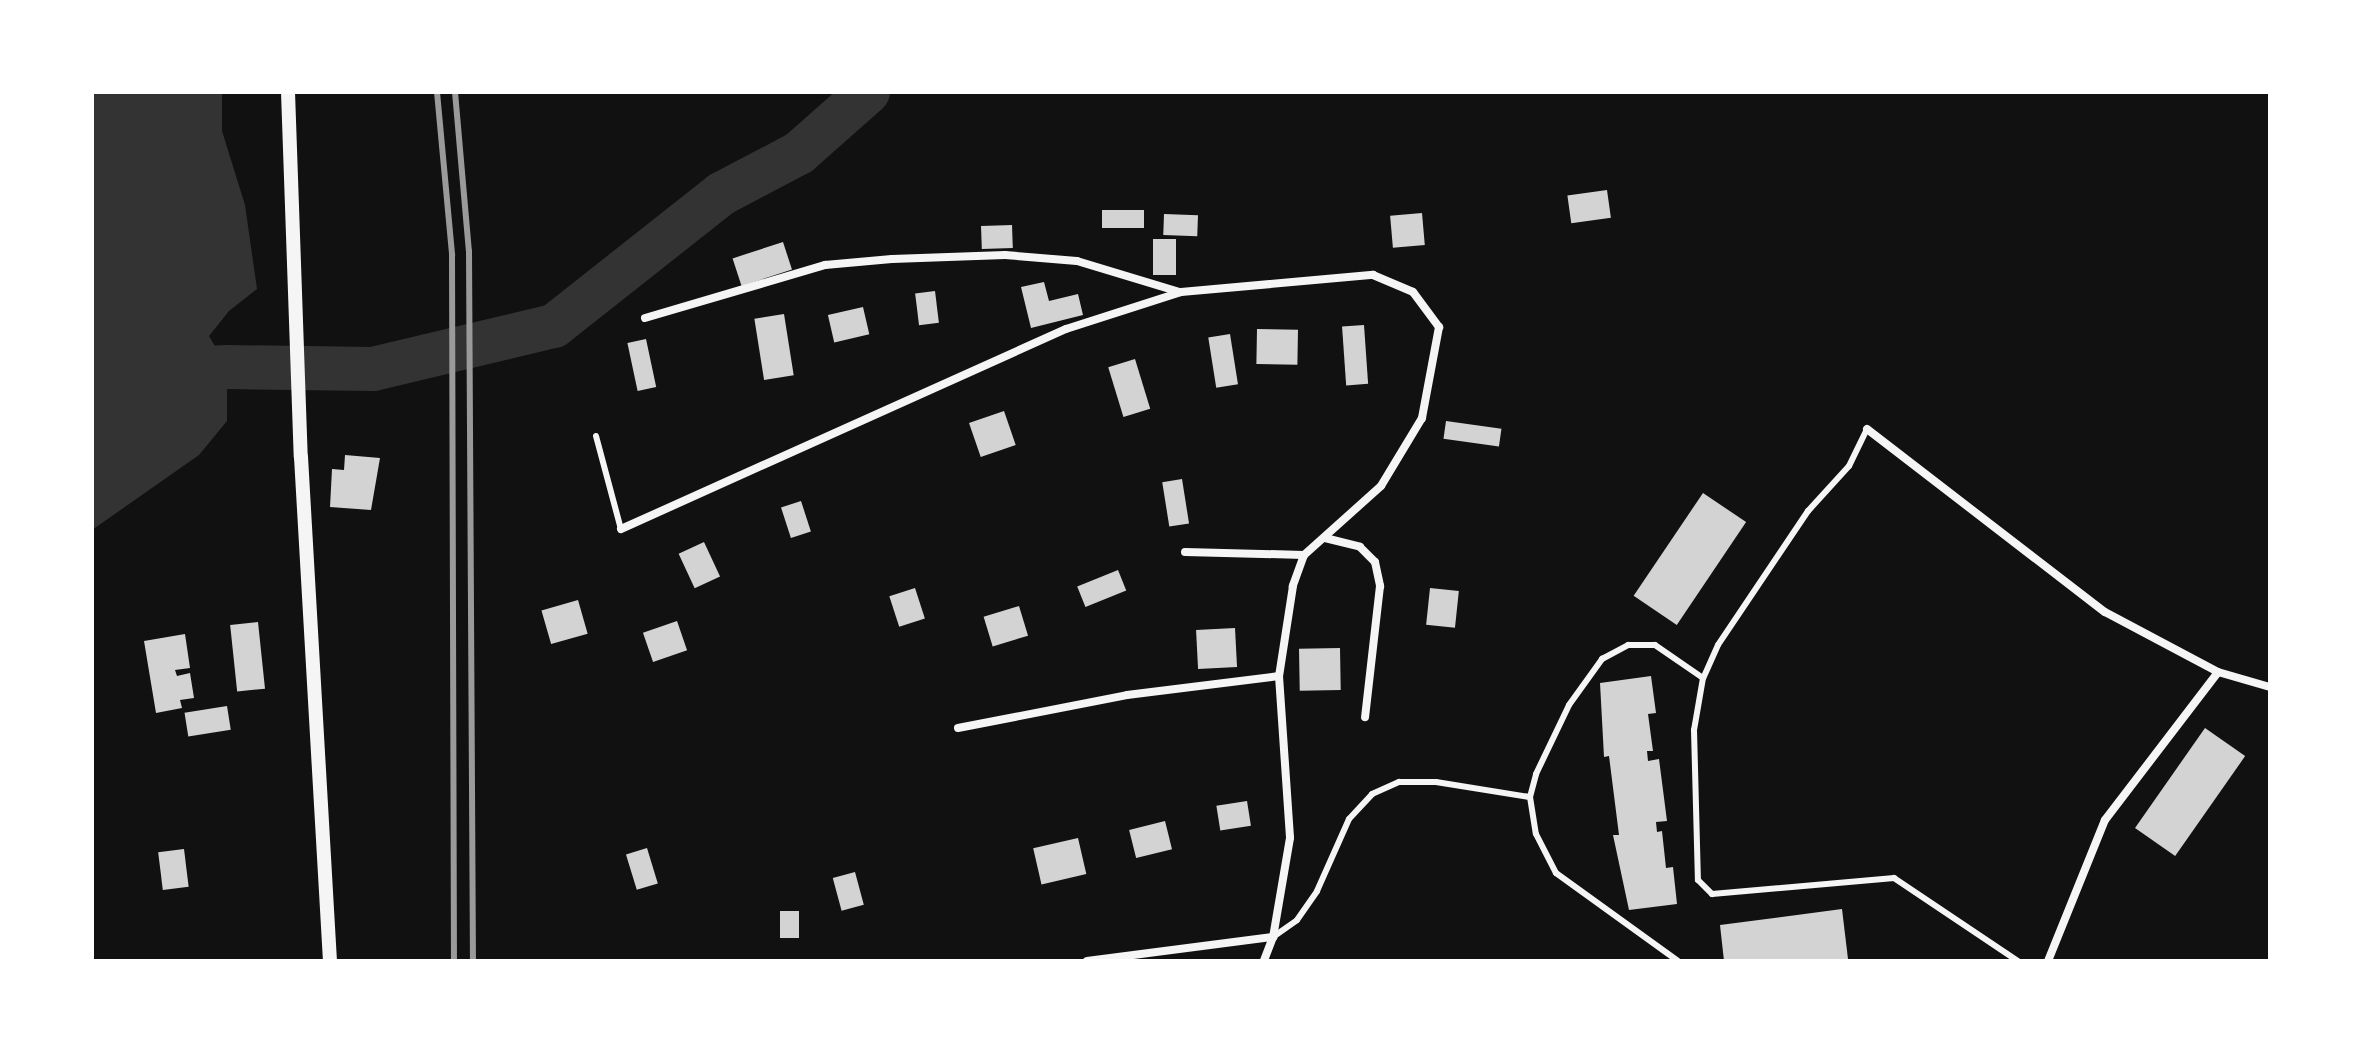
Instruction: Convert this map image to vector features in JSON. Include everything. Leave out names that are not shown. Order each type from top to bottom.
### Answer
[{"type":"street","points":[[288,92],[301,457],[330,961]]},
{"type":"street","points":[[645,318],[825,265],[892,259],[1005,255],[1077,261],[1181,292]]},
{"type":"street","points":[[621,529],[1066,329],[1181,292],[1373,275],[1413,292],[1439,327],[1422,418],[1381,486],[1304,555],[1293,586],[1279,676],[1290,838],[1273,937],[1264,961]]},
{"type":"street","points":[[1867,429],[2105,612],[2218,672],[2270,687]]},
{"type":"street","points":[[1325,538],[1360,547],[1375,562],[1380,586],[1365,717]]},
{"type":"street","points":[[1185,552],[1304,555]]},
{"type":"street","points":[[2048,961],[2105,820],[2218,672]]},
{"type":"street","points":[[958,728],[1127,695],[1279,676]]},
{"type":"street","points":[[1087,961],[1273,937]]},
{"type":"lane","points":[[1867,429],[1849,466],[1808,511],[1718,645],[1703,678],[1694,730],[1698,880],[1712,894],[1894,878],[2018,961]]},
{"type":"lane","points":[[596,436],[621,529]]},
{"type":"lane","points":[[1678,961],[1556,873],[1536,834],[1530,797],[1536,774],[1569,705],[1602,659],[1628,645],[1655,645],[1703,678]]},
{"type":"lane","points":[[1273,937],[1297,920],[1317,891],[1349,819],[1372,794],[1399,782],[1436,782],[1530,797]]},
{"type":"shaded area","points":[[92,92],[222,92],[222,131],[245,205],[257,289],[229,311],[209,336],[227,367],[227,421],[199,455],[92,530]]},
{"type":"building","points":[[1607,190],[1611,218],[1571,223],[1567,196]]},
{"type":"building","points":[[1102,210],[1144,210],[1144,228],[1102,228]]},
{"type":"building","points":[[1422,213],[1425,245],[1393,248],[1390,216]]},
{"type":"building","points":[[1164,214],[1198,215],[1197,236],[1163,235]]},
{"type":"building","points":[[1012,225],[1013,248],[982,249],[981,226]]},
{"type":"building","points":[[1153,239],[1176,239],[1176,275],[1153,275]]},
{"type":"building","points":[[783,242],[792,270],[742,286],[733,258]]},
{"type":"building","points":[[1044,282],[1049,301],[1078,294],[1083,315],[1031,328],[1021,287]]},
{"type":"building","points":[[935,291],[939,323],[919,325],[915,293]]},
{"type":"building","points":[[863,307],[869,334],[834,342],[828,315]]},
{"type":"building","points":[[784,314],[794,375],[764,380],[754,319]]},
{"type":"building","points":[[1364,325],[1368,384],[1346,385],[1342,327]]},
{"type":"building","points":[[1257,329],[1298,330],[1297,365],[1256,364]]},
{"type":"building","points":[[1230,334],[1238,384],[1216,388],[1208,337]]},
{"type":"building","points":[[646,339],[656,387],[638,391],[627,343]]},
{"type":"building","points":[[1135,359],[1150,409],[1123,417],[1108,367]]},
{"type":"building","points":[[1004,411],[1016,445],[981,457],[969,423]]},
{"type":"building","points":[[1446,421],[1501,429],[1499,447],[1443,439]]},
{"type":"building","points":[[345,455],[380,458],[371,510],[330,507],[332,469],[344,470]]},
{"type":"building","points":[[1182,479],[1189,523],[1169,527],[1162,482]]},
{"type":"building","points":[[1703,493],[1746,522],[1677,625],[1634,596]]},
{"type":"building","points":[[801,501],[811,531],[791,538],[781,507]]},
{"type":"building","points":[[704,542],[720,576],[695,588],[679,554]]},
{"type":"building","points":[[1118,570],[1126,590],[1085,607],[1077,586]]},
{"type":"building","points":[[915,588],[925,618],[899,627],[889,596]]},
{"type":"building","points":[[1430,588],[1459,591],[1455,628],[1426,625]]},
{"type":"building","points":[[578,600],[588,634],[551,644],[541,610]]},
{"type":"building","points":[[1019,606],[1028,636],[993,646],[984,617]]},
{"type":"building","points":[[677,621],[687,650],[653,662],[643,633]]},
{"type":"building","points":[[258,622],[265,689],[237,692],[230,625]]},
{"type":"building","points":[[1235,628],[1237,667],[1198,669],[1196,630]]},
{"type":"building","points":[[185,634],[190,668],[175,670],[177,676],[190,673],[194,698],[180,700],[182,708],[156,713],[144,641]]},
{"type":"building","points":[[1340,648],[1341,690],[1300,691],[1299,649]]},
{"type":"building","points":[[1651,676],[1656,713],[1648,714],[1653,751],[1647,751],[1648,761],[1659,759],[1667,821],[1656,822],[1657,832],[1662,831],[1666,868],[1673,867],[1677,904],[1629,910],[1613,835],[1619,835],[1609,756],[1604,757],[1600,683]]},
{"type":"building","points":[[227,706],[231,730],[188,736],[185,713]]},
{"type":"building","points":[[2205,728],[2245,756],[2175,856],[2135,828]]},
{"type":"building","points":[[1247,801],[1251,826],[1220,831],[1216,806]]},
{"type":"building","points":[[1165,821],[1172,849],[1136,858],[1129,830]]},
{"type":"building","points":[[1078,838],[1086,874],[1042,884],[1033,848]]},
{"type":"building","points":[[647,848],[658,883],[637,890],[626,854]]},
{"type":"building","points":[[184,849],[189,887],[163,890],[158,852]]},
{"type":"building","points":[[855,872],[864,905],[842,911],[833,878]]},
{"type":"building","points":[[1842,909],[1848,959],[1724,961],[1720,925]]},
{"type":"building","points":[[780,911],[799,911],[799,938],[780,938]]},
{"type":"waterway","points":[[92,374],[227,367],[373,369],[554,326],[721,194],[799,153],[868,92]]},
{"type":"railway","points":[[437,92],[452,255],[454,961]]},
{"type":"railway","points":[[455,92],[469,251],[473,961]]}]
